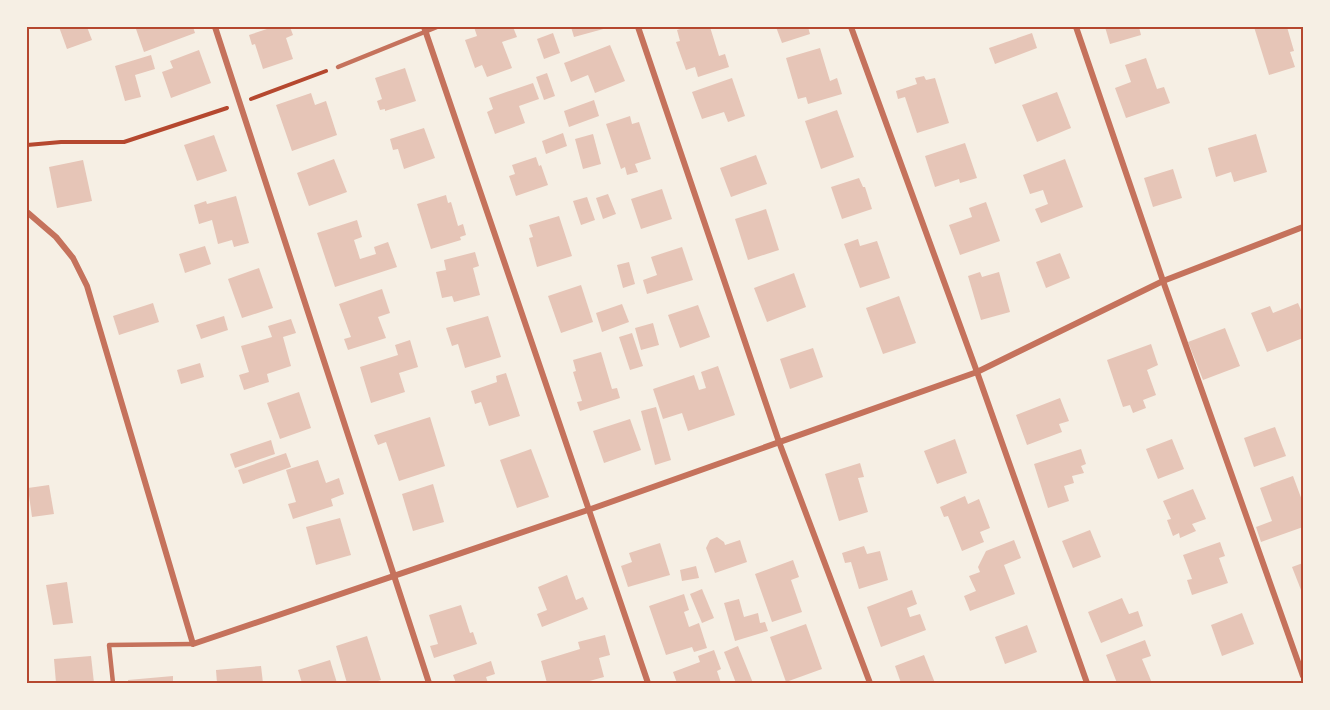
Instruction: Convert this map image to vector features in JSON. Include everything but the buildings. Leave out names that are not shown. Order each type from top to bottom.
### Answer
[{"type":"street","points":[[215,27],[429,683]]},
{"type":"street","points":[[638,27],[779,442],[870,683]]},
{"type":"street","points":[[851,27],[1087,683]]},
{"type":"street","points":[[1076,27],[1303,676]]},
{"type":"street","points":[[425,29],[648,683]]},
{"type":"street","points":[[27,212],[56,237],[73,258],[87,286],[193,644],[588,510],[976,372],[1163,281],[1303,227]]},
{"type":"lane","points":[[338,67],[425,29],[437,27]]},
{"type":"lane","points":[[113,683],[109,645],[193,644]]},
{"type":"path","points":[[27,146],[61,142],[124,142],[240,104],[338,67]]}]
